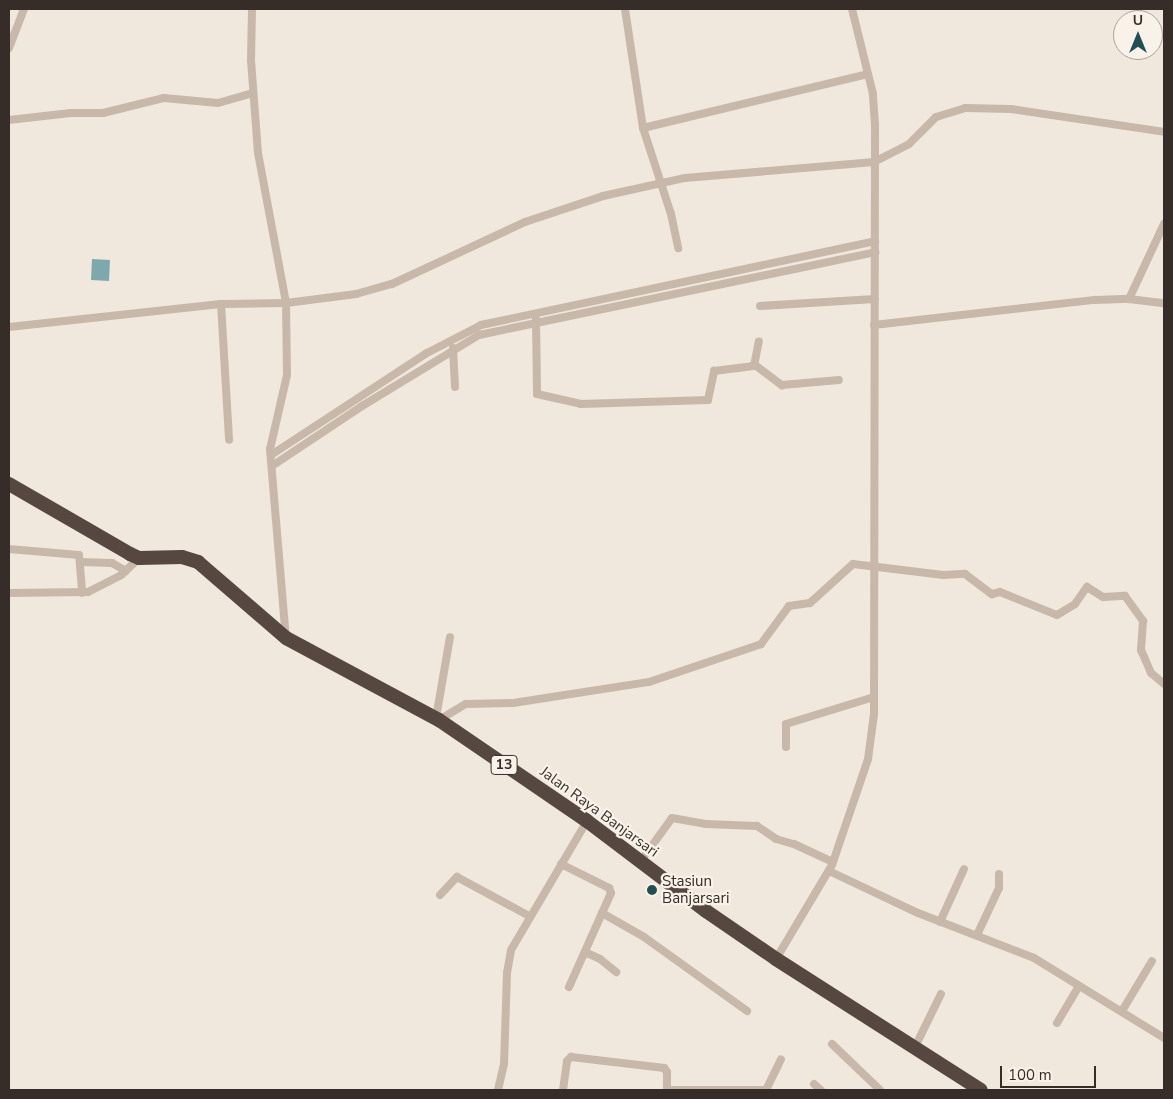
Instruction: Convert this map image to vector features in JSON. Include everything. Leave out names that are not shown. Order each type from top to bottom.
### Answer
[{"type":"highway","points":[[9,484],[139,558]]},
{"type":"highway","name":"Jalan Raya Banjarsari","points":[[139,558],[182,557],[198,562],[286,638],[437,719],[587,821],[640,862],[776,959],[981,1090]]},
{"type":"street","points":[[9,48],[24,9]]},
{"type":"street","points":[[252,9],[253,93],[260,172],[286,303],[287,375],[271,437],[271,460],[286,638]]},
{"type":"street","points":[[625,9],[643,128],[662,182],[678,248]]},
{"type":"street","points":[[776,959],[833,862],[868,759],[874,697],[876,567],[873,94],[852,9]]},
{"type":"street","points":[[643,128],[868,74]]},
{"type":"street","points":[[9,120],[71,113],[103,113],[164,98],[218,104],[253,93]]},
{"type":"street","points":[[9,327],[221,304],[286,303],[356,294],[392,284],[524,222],[603,196],[662,182],[874,162],[909,144],[936,117],[965,108],[1011,109],[1164,132]]},
{"type":"street","points":[[1129,299],[1164,224]]},
{"type":"street","points":[[782,266],[875,241]]},
{"type":"street","points":[[271,460],[462,339],[506,323],[782,266],[875,252]]},
{"type":"street","points":[[760,306],[875,299]]},
{"type":"street","points":[[874,324],[1021,307],[1129,299],[1164,303]]},
{"type":"street","points":[[221,304],[229,440]]},
{"type":"street","points":[[404,375],[453,348],[462,339],[506,323],[594,304]]},
{"type":"street","points":[[536,316],[536,391],[541,398],[584,404],[708,400],[714,371],[755,365],[782,385],[839,380]]},
{"type":"street","points":[[755,365],[759,341]]},
{"type":"street","points":[[453,348],[455,387]]},
{"type":"street","points":[[9,550],[112,563],[126,571]]},
{"type":"street","points":[[9,593],[82,593],[126,571],[139,558]]},
{"type":"street","points":[[79,559],[82,593]]},
{"type":"street","points":[[437,719],[466,704],[513,703],[649,682],[762,644],[789,606],[810,602],[852,564],[943,575],[965,574],[992,594],[1000,592],[1057,615],[1076,604],[1087,587],[1103,597],[1125,596],[1143,621],[1141,650],[1148,666],[1164,684]]},
{"type":"street","points":[[437,719],[450,637]]},
{"type":"street","points":[[786,747],[786,724],[874,697]]},
{"type":"street","points":[[640,862],[672,818],[705,824],[762,827],[776,839],[797,845],[833,862]]},
{"type":"street","points":[[498,1090],[504,1064],[508,963],[529,916],[587,821]]},
{"type":"street","points":[[561,864],[608,888],[611,893],[569,987]]},
{"type":"street","points":[[940,922],[964,869]]},
{"type":"street","points":[[829,871],[940,922],[1034,958],[1164,1038]]},
{"type":"street","points":[[977,935],[1000,888],[998,874]]},
{"type":"street","points":[[440,895],[457,877],[529,916]]},
{"type":"street","points":[[603,912],[644,937],[747,1011]]},
{"type":"street","points":[[584,952],[600,958],[616,972]]},
{"type":"street","points":[[1122,1011],[1152,961]]},
{"type":"street","points":[[1057,1023],[1080,986]]},
{"type":"street","points":[[915,1047],[941,994]]},
{"type":"street","points":[[832,1044],[880,1090]]},
{"type":"street","points":[[563,1090],[568,1061],[571,1058],[664,1068],[667,1072],[666,1090],[766,1090],[781,1059]]},
{"type":"street","points":[[814,1084],[821,1090]]},
{"type":"water","points":[[92,259],[110,260],[109,281],[91,280]]},
{"type":"place","name":"Stasiun Banjarsari","points":[[652,890]]}]
